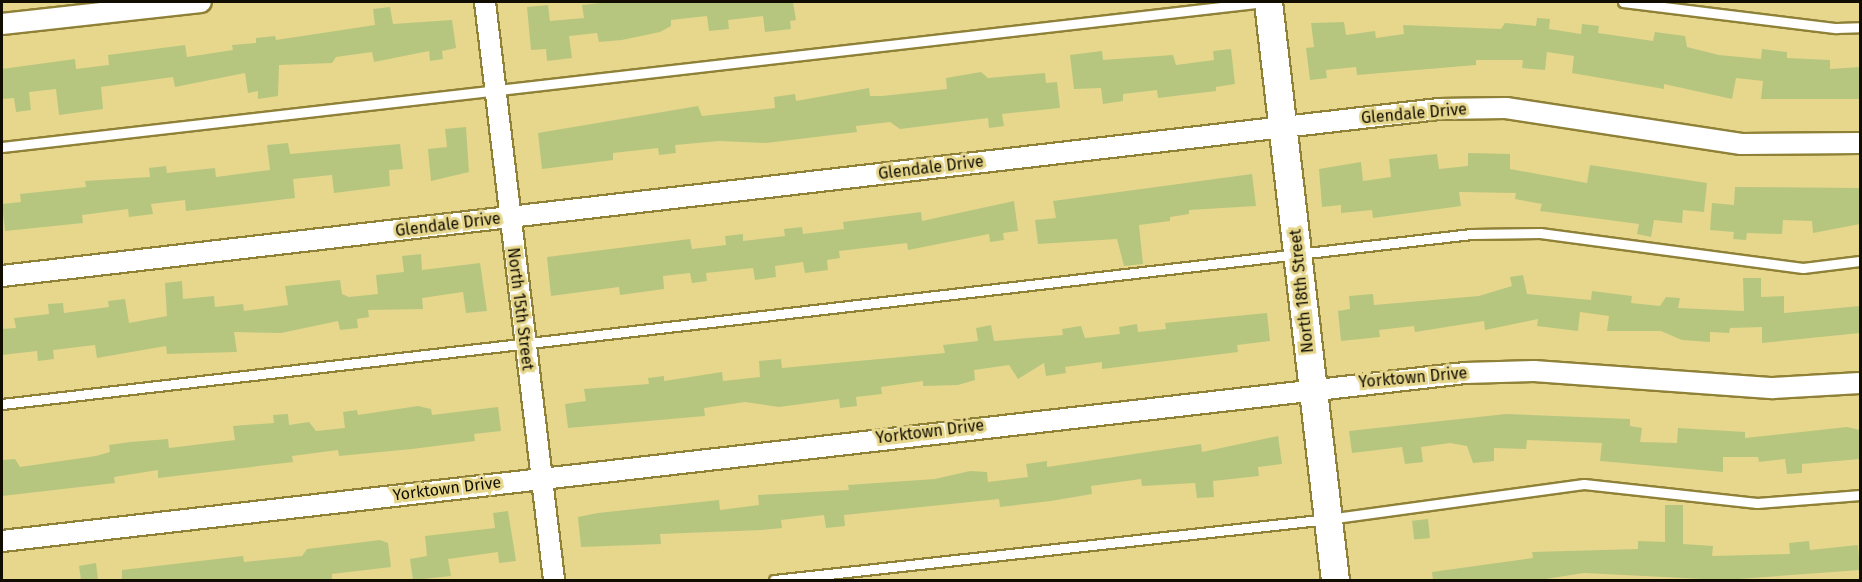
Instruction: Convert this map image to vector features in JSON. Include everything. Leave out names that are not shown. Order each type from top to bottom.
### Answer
[{"type":"street","points":[[2,24],[201,2]]},
{"type":"street","name":"North 15th Street","points":[[485,2],[554,580]]},
{"type":"street","name":"North 18th Street","points":[[1266,2],[1284,127],[1335,580]]},
{"type":"street","name":"Glendale Drive","points":[[2,276],[1439,109],[1506,108],[1741,144],[1860,143]]},
{"type":"street","name":"Yorktown Drive","points":[[2,541],[1313,388],[1534,371],[1773,388],[1860,383]]},
{"type":"lane","points":[[2,147],[495,88],[1266,2]]},
{"type":"lane","points":[[1623,2],[1836,28],[1860,27]]},
{"type":"lane","points":[[2,404],[1472,234],[1540,233],[1750,264],[1803,268],[1860,261]]},
{"type":"lane","points":[[774,580],[1328,519],[1584,484],[1757,504],[1860,495]]},
{"type":"building","points":[[609,2],[793,2],[796,20],[790,21],[791,29],[765,32],[763,16],[728,20],[729,29],[709,31],[707,16],[671,20],[671,26],[660,32],[622,40],[599,42],[597,33],[569,36],[572,58],[547,61],[546,49],[531,50],[527,7],[548,5],[550,21],[584,18],[582,5]]},
{"type":"building","points":[[390,7],[393,24],[452,20],[456,48],[442,51],[443,59],[430,61],[429,51],[374,62],[372,52],[336,57],[332,63],[279,65],[278,96],[258,99],[258,91],[248,93],[245,73],[175,87],[173,77],[101,87],[103,109],[59,115],[56,89],[29,92],[31,110],[16,112],[14,98],[2,99],[2,69],[75,59],[76,69],[109,65],[108,55],[185,45],[187,57],[233,50],[232,45],[256,43],[256,38],[275,36],[276,40],[375,25],[373,9]]},
{"type":"building","points":[[1537,18],[1550,19],[1549,29],[1581,34],[1582,24],[1599,26],[1598,33],[1653,41],[1655,32],[1685,36],[1687,47],[1719,55],[1761,59],[1762,49],[1787,52],[1787,58],[1830,60],[1830,69],[1860,67],[1860,99],[1761,99],[1763,81],[1736,78],[1732,99],[1664,84],[1664,89],[1572,73],[1574,56],[1547,52],[1545,70],[1522,68],[1523,60],[1476,60],[1476,65],[1357,75],[1356,67],[1326,70],[1327,78],[1310,80],[1306,48],[1314,47],[1311,23],[1344,22],[1346,35],[1375,31],[1376,38],[1404,34],[1403,25],[1501,29],[1505,23],[1536,26]]},
{"type":"building","points":[[1231,49],[1235,84],[1216,87],[1216,91],[1158,98],[1157,90],[1123,94],[1123,101],[1103,104],[1101,88],[1074,89],[1070,55],[1102,51],[1103,60],[1173,55],[1176,65],[1214,60],[1213,51]]},
{"type":"building","points":[[981,72],[988,78],[1045,73],[1046,83],[1057,82],[1060,108],[1002,114],[1004,126],[989,128],[988,118],[900,129],[890,122],[856,126],[857,132],[766,143],[719,141],[675,145],[676,153],[659,155],[658,148],[613,153],[613,160],[542,169],[538,133],[698,106],[702,116],[775,108],[774,97],[795,94],[796,101],[869,88],[870,96],[947,89],[946,78]]},
{"type":"building","points":[[466,127],[469,172],[431,181],[428,149],[447,147],[445,129]]},
{"type":"building","points":[[288,143],[290,154],[400,144],[403,169],[389,170],[390,186],[334,193],[332,175],[293,179],[295,198],[186,211],[185,200],[151,204],[153,214],[129,217],[128,209],[82,215],[83,223],[5,231],[2,204],[21,202],[20,194],[86,187],[85,181],[150,177],[149,168],[166,166],[167,173],[215,168],[216,177],[270,170],[267,145]]},
{"type":"building","points":[[1468,153],[1510,154],[1510,169],[1587,183],[1590,165],[1707,183],[1704,212],[1683,210],[1682,223],[1654,220],[1651,237],[1637,234],[1639,224],[1540,211],[1542,204],[1515,199],[1516,193],[1459,192],[1461,206],[1373,218],[1372,210],[1341,213],[1341,205],[1322,207],[1319,169],[1361,162],[1363,181],[1391,177],[1389,159],[1437,154],[1439,169],[1468,166]]},
{"type":"building","points":[[1252,174],[1256,206],[1189,210],[1189,214],[1170,217],[1170,221],[1139,225],[1143,264],[1124,266],[1117,239],[1038,244],[1035,220],[1056,218],[1053,201]]},
{"type":"building","points":[[1735,187],[1860,188],[1860,224],[1813,233],[1812,221],[1783,220],[1782,234],[1747,233],[1746,240],[1733,239],[1734,232],[1710,230],[1712,203],[1734,205]]},
{"type":"building","points":[[1014,201],[1018,231],[1003,233],[1004,240],[990,242],[989,234],[908,250],[907,243],[839,251],[840,258],[827,260],[828,270],[805,273],[803,262],[775,266],[776,277],[755,280],[753,268],[706,273],[707,281],[692,283],[690,273],[663,276],[664,289],[620,295],[619,287],[551,296],[547,257],[690,239],[692,249],[726,245],[725,236],[743,234],[743,241],[785,236],[784,229],[802,227],[803,234],[844,229],[843,222],[921,212],[922,221]]},
{"type":"building","points":[[421,254],[422,270],[480,263],[487,311],[466,313],[463,292],[422,298],[423,309],[368,310],[369,317],[357,319],[358,328],[340,330],[338,321],[281,333],[234,332],[237,352],[167,354],[166,346],[97,358],[95,345],[53,350],[54,359],[38,361],[37,351],[2,355],[2,329],[16,328],[14,318],[49,314],[48,304],[63,303],[64,313],[109,307],[108,301],[125,299],[129,323],[167,316],[165,283],[182,281],[183,299],[214,296],[215,307],[243,304],[244,311],[288,305],[285,286],[340,280],[342,294],[349,297],[378,294],[376,275],[404,272],[402,256]]},
{"type":"building","points":[[1523,275],[1527,294],[1591,300],[1592,291],[1632,296],[1631,303],[1660,306],[1666,297],[1680,298],[1678,308],[1744,311],[1743,278],[1761,278],[1761,297],[1784,296],[1784,313],[1860,306],[1860,333],[1762,343],[1762,327],[1730,328],[1729,333],[1710,332],[1710,342],[1682,340],[1661,331],[1607,331],[1609,316],[1580,312],[1578,331],[1537,326],[1538,319],[1485,330],[1484,321],[1415,332],[1414,326],[1379,330],[1380,337],[1341,341],[1338,311],[1350,309],[1349,296],[1373,294],[1374,305],[1479,296],[1512,286],[1510,277]]},
{"type":"building","points":[[1267,313],[1270,341],[1237,345],[1238,352],[1102,369],[1102,362],[1065,367],[1066,373],[1046,376],[1044,363],[1018,379],[1009,365],[974,370],[975,380],[958,385],[923,386],[923,381],[881,387],[882,394],[856,397],[857,406],[840,408],[839,399],[779,407],[745,402],[704,408],[705,416],[568,428],[565,404],[586,401],[584,389],[649,384],[648,378],[664,376],[664,381],[722,372],[723,381],[760,377],[759,361],[781,359],[782,368],[945,353],[943,345],[978,341],[976,328],[991,325],[994,341],[1063,335],[1062,329],[1081,326],[1085,338],[1120,334],[1119,327],[1137,324],[1138,332],[1166,329],[1165,323]]},
{"type":"building","points":[[418,406],[431,409],[432,415],[498,407],[501,431],[474,434],[475,441],[339,456],[338,450],[292,456],[293,462],[158,478],[158,470],[114,477],[115,483],[2,496],[2,460],[15,459],[20,467],[96,456],[110,452],[109,445],[130,442],[168,439],[169,448],[235,440],[233,426],[274,423],[273,415],[288,414],[289,425],[309,422],[316,431],[345,428],[343,412],[357,410],[358,415]]},
{"type":"building","points":[[1506,414],[1630,419],[1630,426],[1642,428],[1640,442],[1677,443],[1678,428],[1745,432],[1745,438],[1847,427],[1860,430],[1860,459],[1802,464],[1802,473],[1787,474],[1785,459],[1759,462],[1758,457],[1723,457],[1723,472],[1600,461],[1602,443],[1527,440],[1526,449],[1494,448],[1494,461],[1473,463],[1467,446],[1450,443],[1421,447],[1423,462],[1405,464],[1402,447],[1352,453],[1349,431]]},
{"type":"building","points":[[1278,436],[1282,464],[1258,467],[1259,476],[1213,481],[1214,497],[1197,498],[1195,483],[1142,486],[1141,479],[1091,486],[1092,494],[1051,501],[1000,507],[999,499],[844,515],[845,526],[826,528],[824,515],[781,520],[782,528],[660,534],[661,544],[581,547],[578,517],[598,513],[719,500],[720,510],[759,505],[758,495],[849,490],[848,485],[935,479],[970,471],[987,472],[988,482],[1028,477],[1026,464],[1047,461],[1047,467],[1201,444],[1202,452]]},
{"type":"building","points":[[1665,505],[1683,505],[1683,544],[1713,546],[1712,556],[1790,554],[1789,543],[1809,541],[1810,550],[1858,545],[1860,570],[1724,580],[1584,573],[1539,580],[1433,580],[1432,572],[1533,558],[1532,552],[1638,549],[1638,541],[1665,542]]},
{"type":"building","points":[[508,511],[516,561],[499,563],[498,552],[448,559],[451,576],[413,580],[410,559],[427,556],[425,536],[495,528],[493,513]]},
{"type":"building","points":[[1428,519],[1430,538],[1414,540],[1412,521]]},
{"type":"building","points":[[380,540],[388,543],[391,567],[332,574],[332,580],[122,580],[122,570],[243,556],[244,562],[302,556],[307,549]]},
{"type":"building","points":[[96,563],[98,580],[81,580],[79,566]]}]
